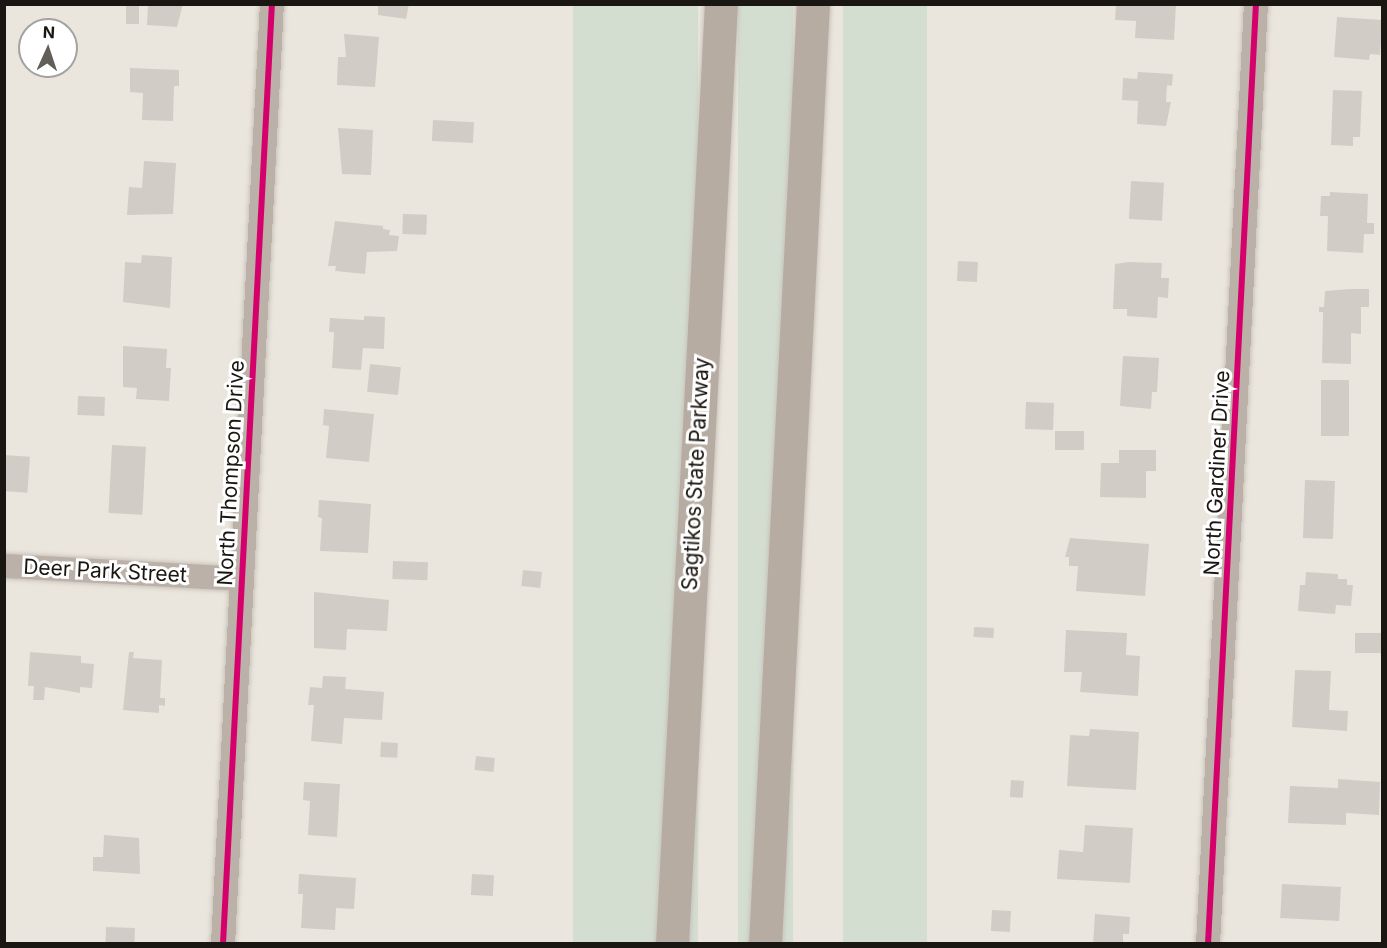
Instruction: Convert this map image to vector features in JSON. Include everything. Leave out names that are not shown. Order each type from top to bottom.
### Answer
[{"type":"highway","name":"Sagtikos State Parkway","points":[[672,944],[721,4]]},
{"type":"highway","points":[[765,944],[813,4]]},
{"type":"street","name":"North Thompson Drive","points":[[223,944],[272,4]]},
{"type":"street","name":"North Gardiner Drive","points":[[1208,944],[1256,4]]},
{"type":"street","name":"Deer Park Street","points":[[4,566],[241,579]]},
{"type":"shaded area","points":[[573,5],[698,5],[698,944],[573,944]]},
{"type":"shaded area","points":[[738,5],[793,5],[793,944],[738,944]]},
{"type":"shaded area","points":[[843,5],[927,5],[927,944],[843,944]]},
{"type":"building","points":[[126,4],[139,4],[139,24],[126,24]]},
{"type":"building","points":[[148,4],[183,4],[177,27],[147,25]]},
{"type":"building","points":[[378,4],[409,4],[406,19],[378,15]]},
{"type":"building","points":[[1116,4],[1176,4],[1174,40],[1135,38],[1136,21],[1115,20]]},
{"type":"building","points":[[1337,17],[1382,20],[1380,55],[1370,54],[1369,60],[1334,57]]},
{"type":"building","points":[[344,34],[379,37],[375,87],[337,85],[338,57],[346,57]]},
{"type":"building","points":[[130,68],[179,70],[179,86],[174,86],[173,121],[142,120],[143,93],[130,92]]},
{"type":"building","points":[[1138,72],[1173,74],[1172,86],[1167,85],[1166,102],[1171,102],[1166,126],[1137,124],[1138,101],[1122,100],[1123,78],[1137,79]]},
{"type":"building","points":[[1333,90],[1362,91],[1360,137],[1353,137],[1353,146],[1331,145]]},
{"type":"building","points":[[433,120],[474,122],[473,143],[432,141]]},
{"type":"building","points":[[338,128],[373,130],[371,175],[342,174]]},
{"type":"building","points":[[144,161],[176,163],[173,214],[127,215],[129,187],[142,188]]},
{"type":"building","points":[[1131,181],[1164,183],[1162,221],[1129,219]]},
{"type":"building","points":[[1330,192],[1368,194],[1367,223],[1374,223],[1374,234],[1364,234],[1363,253],[1327,251],[1328,216],[1320,216],[1321,196],[1330,196]]},
{"type":"building","points":[[403,214],[427,215],[426,235],[402,234]]},
{"type":"building","points":[[335,221],[383,226],[383,229],[390,230],[389,235],[399,236],[397,251],[367,252],[365,274],[335,271],[336,266],[328,266]]},
{"type":"building","points":[[142,255],[172,257],[170,308],[123,302],[125,262],[141,263]]},
{"type":"building","points":[[958,261],[978,262],[977,282],[957,281]]},
{"type":"building","points":[[1162,263],[1161,278],[1169,278],[1168,298],[1158,297],[1157,318],[1127,316],[1127,309],[1113,309],[1115,264]]},
{"type":"building","points":[[1369,289],[1369,307],[1361,307],[1361,334],[1351,333],[1351,364],[1322,363],[1323,312],[1319,312],[1319,307],[1324,307],[1325,291]]},
{"type":"building","points":[[364,316],[385,317],[384,349],[363,348],[361,370],[332,368],[334,332],[329,332],[330,318],[364,320]]},
{"type":"building","points":[[123,346],[167,349],[166,368],[171,368],[169,401],[136,399],[137,388],[123,387]]},
{"type":"building","points":[[1123,356],[1159,358],[1157,392],[1152,392],[1151,409],[1120,406]]},
{"type":"building","points":[[370,364],[401,367],[398,395],[367,392]]},
{"type":"building","points":[[1321,380],[1349,380],[1349,436],[1321,436]]},
{"type":"building","points":[[78,396],[105,397],[104,416],[77,415]]},
{"type":"building","points":[[1026,402],[1054,403],[1053,430],[1025,429]]},
{"type":"building","points":[[324,409],[374,414],[369,462],[326,458],[329,426],[323,425]]},
{"type":"building","points":[[1055,431],[1084,431],[1084,450],[1055,450]]},
{"type":"building","points":[[112,445],[146,447],[142,515],[108,513]]},
{"type":"building","points":[[1119,450],[1156,450],[1156,471],[1146,471],[1146,498],[1100,497],[1101,463],[1119,463]]},
{"type":"building","points":[[4,455],[30,457],[27,493],[4,491]]},
{"type":"building","points":[[1305,480],[1335,481],[1333,539],[1303,538]]},
{"type":"building","points":[[319,500],[371,504],[368,553],[320,551],[322,518],[318,517]]},
{"type":"building","points":[[1070,538],[1149,544],[1145,596],[1076,591],[1078,566],[1069,566],[1069,557],[1065,557]]},
{"type":"building","points":[[393,561],[428,562],[427,580],[392,579]]},
{"type":"building","points":[[523,570],[542,572],[540,588],[521,586]]},
{"type":"building","points":[[1306,572],[1338,574],[1338,579],[1347,579],[1347,585],[1353,585],[1351,606],[1336,605],[1335,614],[1298,611],[1300,585],[1305,585]]},
{"type":"building","points":[[314,592],[389,600],[387,631],[347,629],[346,650],[314,648]]},
{"type":"building","points":[[974,627],[994,628],[993,638],[973,637]]},
{"type":"building","points":[[1066,630],[1127,633],[1126,655],[1140,656],[1138,696],[1080,692],[1082,672],[1064,672]]},
{"type":"building","points":[[1355,633],[1382,633],[1382,653],[1355,653]]},
{"type":"building","points":[[30,652],[81,656],[81,663],[94,664],[92,688],[80,687],[80,693],[45,687],[44,700],[33,700],[34,686],[28,686]]},
{"type":"building","points":[[129,652],[134,652],[133,658],[162,660],[160,698],[165,698],[165,706],[159,705],[159,713],[123,710]]},
{"type":"building","points":[[1295,670],[1331,671],[1329,710],[1348,711],[1347,731],[1292,727]]},
{"type":"building","points":[[323,676],[346,677],[345,689],[384,692],[382,720],[344,718],[342,744],[311,741],[314,705],[308,705],[310,687],[322,688]]},
{"type":"building","points":[[1090,729],[1139,732],[1136,790],[1067,786],[1070,735],[1089,736]]},
{"type":"building","points":[[381,742],[398,743],[397,758],[380,757]]},
{"type":"building","points":[[476,756],[495,758],[493,772],[475,770]]},
{"type":"building","points":[[1338,779],[1380,782],[1379,815],[1346,813],[1346,825],[1288,823],[1290,786],[1338,788]]},
{"type":"building","points":[[1011,780],[1024,781],[1023,798],[1010,797]]},
{"type":"building","points":[[304,782],[340,784],[337,837],[308,835],[310,801],[303,800]]},
{"type":"building","points":[[1085,825],[1133,828],[1130,883],[1057,879],[1059,850],[1083,852]]},
{"type":"building","points":[[104,835],[139,838],[140,874],[93,871],[93,857],[103,857]]},
{"type":"building","points":[[299,874],[356,878],[354,909],[336,908],[335,930],[301,928],[303,894],[298,894]]},
{"type":"building","points":[[472,874],[494,875],[493,896],[471,895]]},
{"type":"building","points":[[1282,884],[1341,887],[1339,921],[1280,918]]},
{"type":"building","points":[[992,910],[1011,911],[1010,932],[991,931]]},
{"type":"building","points":[[1095,914],[1130,917],[1129,934],[1123,934],[1123,944],[1093,944]]},
{"type":"building","points":[[106,927],[135,928],[134,944],[105,944]]},
{"type":"cycle path","points":[[223,944],[272,4]]},
{"type":"cycle path","points":[[1208,944],[1256,4]]}]
